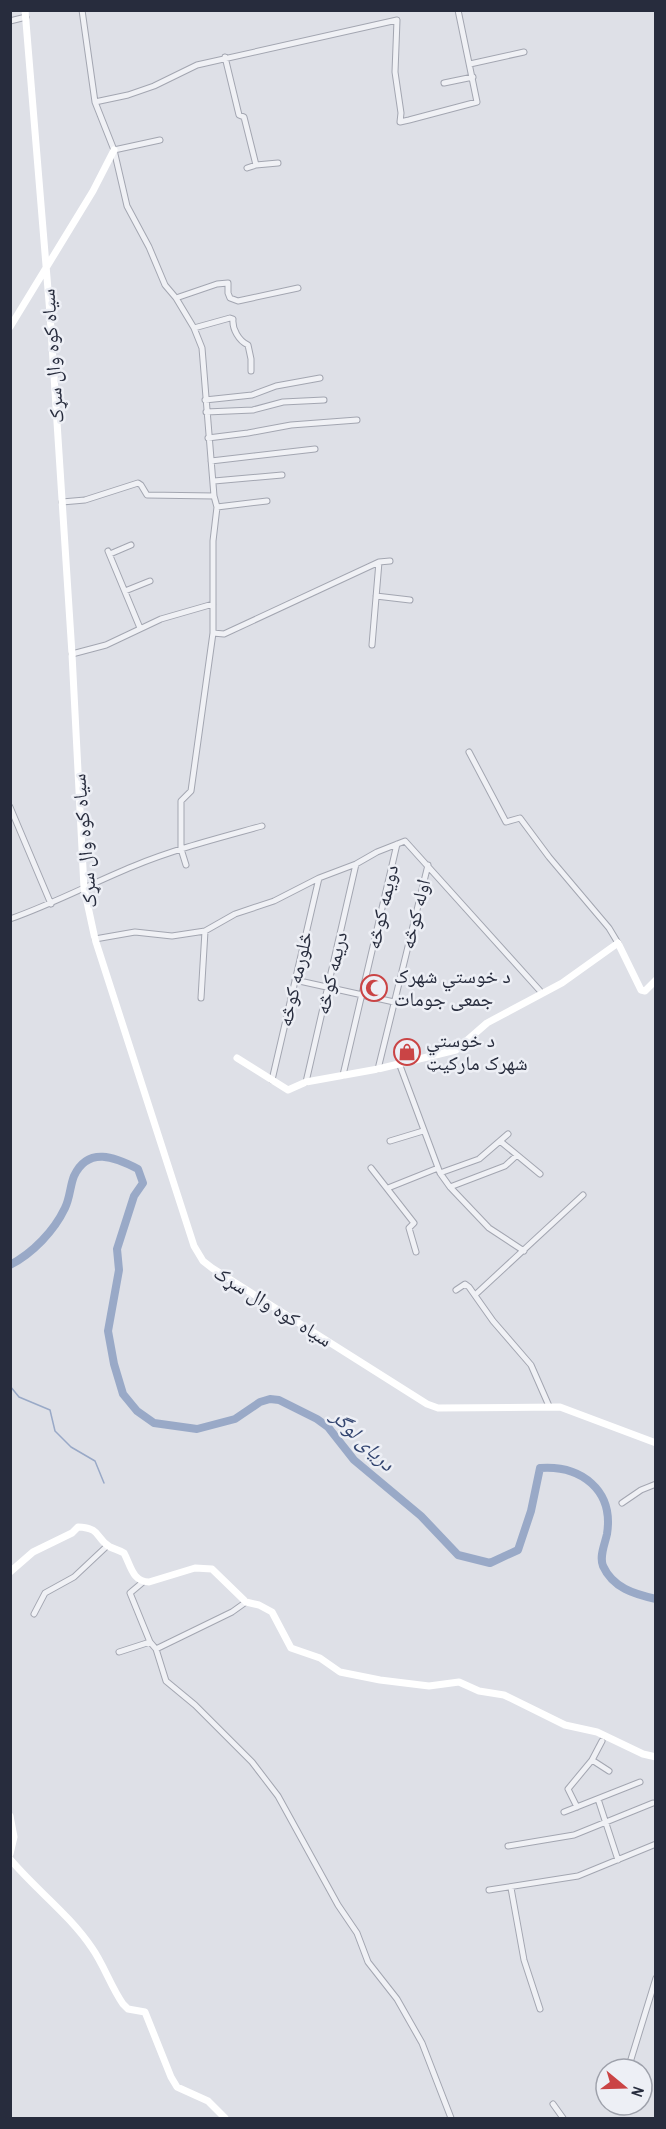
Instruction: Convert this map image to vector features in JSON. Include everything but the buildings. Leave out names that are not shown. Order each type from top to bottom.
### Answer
[{"type":"street","points":[[82,10],[95,102],[114,150],[127,206],[149,247],[165,285],[176,298],[194,328],[202,348],[208,438],[217,507],[213,541],[213,633],[191,791],[181,801],[181,849],[186,864]]},
{"type":"street","points":[[95,102],[146,89],[197,65],[225,57],[397,20],[396,72],[400,122],[477,102],[458,10]]},
{"type":"street","points":[[10,21],[25,14]]},
{"type":"street","name":"سیاه کوه وال سړک","points":[[25,14],[62,502],[84,888],[95,939],[194,1246],[203,1261],[427,1404],[438,1408],[549,1406],[573,1411],[656,1443]]},
{"type":"street","points":[[470,64],[524,52]]},
{"type":"street","points":[[225,57],[239,115],[244,117],[256,165]]},
{"type":"street","points":[[444,83],[473,77]]},
{"type":"street","points":[[114,150],[160,140]]},
{"type":"street","points":[[10,327],[93,191],[114,150]]},
{"type":"street","points":[[247,168],[278,163]]},
{"type":"street","points":[[176,298],[218,284],[228,283],[230,298],[238,301],[298,288]]},
{"type":"street","points":[[194,328],[233,319],[232,324],[242,342],[248,345],[251,371]]},
{"type":"street","points":[[205,400],[252,395],[276,386],[320,378]]},
{"type":"street","points":[[206,412],[254,410],[283,402],[324,400]]},
{"type":"street","points":[[208,438],[291,425],[357,420]]},
{"type":"street","points":[[211,460],[315,449]]},
{"type":"street","points":[[214,481],[282,475]]},
{"type":"street","points":[[62,502],[85,500],[138,483],[147,495],[214,496]]},
{"type":"street","points":[[217,507],[267,501]]},
{"type":"street","points":[[131,545],[109,552],[140,628]]},
{"type":"street","points":[[213,633],[224,633],[379,562],[390,561]]},
{"type":"street","points":[[372,645],[379,562]]},
{"type":"street","points":[[125,591],[150,581]]},
{"type":"street","points":[[376,596],[410,600]]},
{"type":"street","points":[[72,654],[105,645],[161,619],[213,604]]},
{"type":"street","points":[[469,752],[506,822],[520,818],[549,857],[609,928],[641,990],[645,991],[656,980]]},
{"type":"street","points":[[10,807],[51,904]]},
{"type":"street","points":[[10,919],[51,904],[134,866],[181,849],[262,825]]},
{"type":"street","points":[[95,939],[135,932],[172,936],[205,931],[235,914],[274,901],[319,878],[407,841],[542,993]]},
{"type":"street","name":"دویمه کوڅه","points":[[343,1075],[397,844]]},
{"type":"street","name":"دریمه کوڅه","points":[[306,1082],[356,864]]},
{"type":"street","name":"اوله کوڅه","points":[[378,1069],[428,865]]},
{"type":"street","name":"څلورمه کوڅه","points":[[272,1080],[319,878]]},
{"type":"street","points":[[201,998],[205,931]]},
{"type":"street","points":[[237,1058],[288,1090],[306,1082],[378,1069],[456,1050],[487,1023],[562,983],[618,944]]},
{"type":"street","points":[[295,980],[394,1002]]},
{"type":"street","points":[[399,1063],[439,1171],[450,1187],[489,1228],[524,1251]]},
{"type":"street","points":[[390,1141],[423,1131]]},
{"type":"street","points":[[388,1188],[479,1159],[508,1134]]},
{"type":"street","points":[[500,1141],[540,1174]]},
{"type":"street","points":[[450,1187],[505,1166],[516,1155]]},
{"type":"street","points":[[371,1168],[414,1223],[409,1228],[416,1252]]},
{"type":"street","points":[[475,1295],[583,1196]]},
{"type":"street","points":[[456,1290],[465,1284],[475,1295],[493,1321],[531,1365],[549,1406]]},
{"type":"street","points":[[622,1503],[641,1490],[656,1484]]},
{"type":"street","points":[[10,1572],[33,1552],[72,1533],[78,1527],[93,1529],[107,1546],[124,1553],[136,1578],[142,1581],[149,1582],[195,1568],[208,1568],[217,1573],[246,1602],[260,1605],[272,1612],[291,1648],[320,1658],[340,1672],[429,1686],[459,1682],[479,1691],[512,1697],[565,1725],[597,1732],[643,1754],[656,1757]]},
{"type":"street","points":[[34,1614],[45,1593],[74,1577],[107,1546]]},
{"type":"street","points":[[142,1581],[130,1593],[150,1642],[156,1650],[166,1681],[195,1705],[252,1762],[278,1796],[338,1905],[357,1933],[368,1962],[397,1999],[422,2043],[451,2118]]},
{"type":"street","points":[[156,1650],[232,1612],[246,1602]]},
{"type":"street","points":[[119,1652],[150,1642]]},
{"type":"street","points":[[577,1807],[568,1790],[592,1760],[602,1741]]},
{"type":"street","points":[[592,1760],[609,1771]]},
{"type":"street","points":[[564,1812],[640,1782]]},
{"type":"street","points":[[598,1799],[618,1860]]},
{"type":"street","points":[[508,1846],[574,1835],[653,1803]]},
{"type":"street","points":[[10,1816],[14,1836],[10,1854]]},
{"type":"street","points":[[489,1890],[578,1876],[656,1844]]},
{"type":"street","points":[[10,1859],[45,1894],[99,1956],[123,2004],[128,2009],[145,2012],[177,2087],[208,2101],[225,2118]]},
{"type":"street","points":[[510,1888],[524,1960],[540,2009]]},
{"type":"street","points":[[631,2057],[656,1978]]},
{"type":"street","points":[[553,2104],[563,2118]]},
{"type":"waterway","name":"دریای لوگر","points":[[10,1265],[35,1248],[55,1225],[67,1204],[74,1176],[87,1161],[94,1157],[111,1158],[138,1169],[143,1183],[134,1196],[117,1249],[119,1270],[108,1331],[114,1364],[123,1394],[137,1411],[154,1423],[197,1429],[235,1419],[260,1402],[270,1399],[279,1400],[328,1427],[354,1460],[421,1516],[458,1555],[490,1563],[518,1550],[531,1511],[540,1468],[569,1471],[592,1483],[600,1493],[605,1505],[608,1518],[602,1558],[607,1574],[625,1589],[656,1599]]},
{"type":"waterway","points":[[10,1386],[19,1397],[50,1410],[55,1431],[71,1447],[95,1461],[104,1483]]},
{"type":"place","name":"د خوستي شهرک جمعی جومات","points":[[374,988]]},
{"type":"place","name":"د خوستي شهرک مارکیټ","points":[[407,1052]]}]
